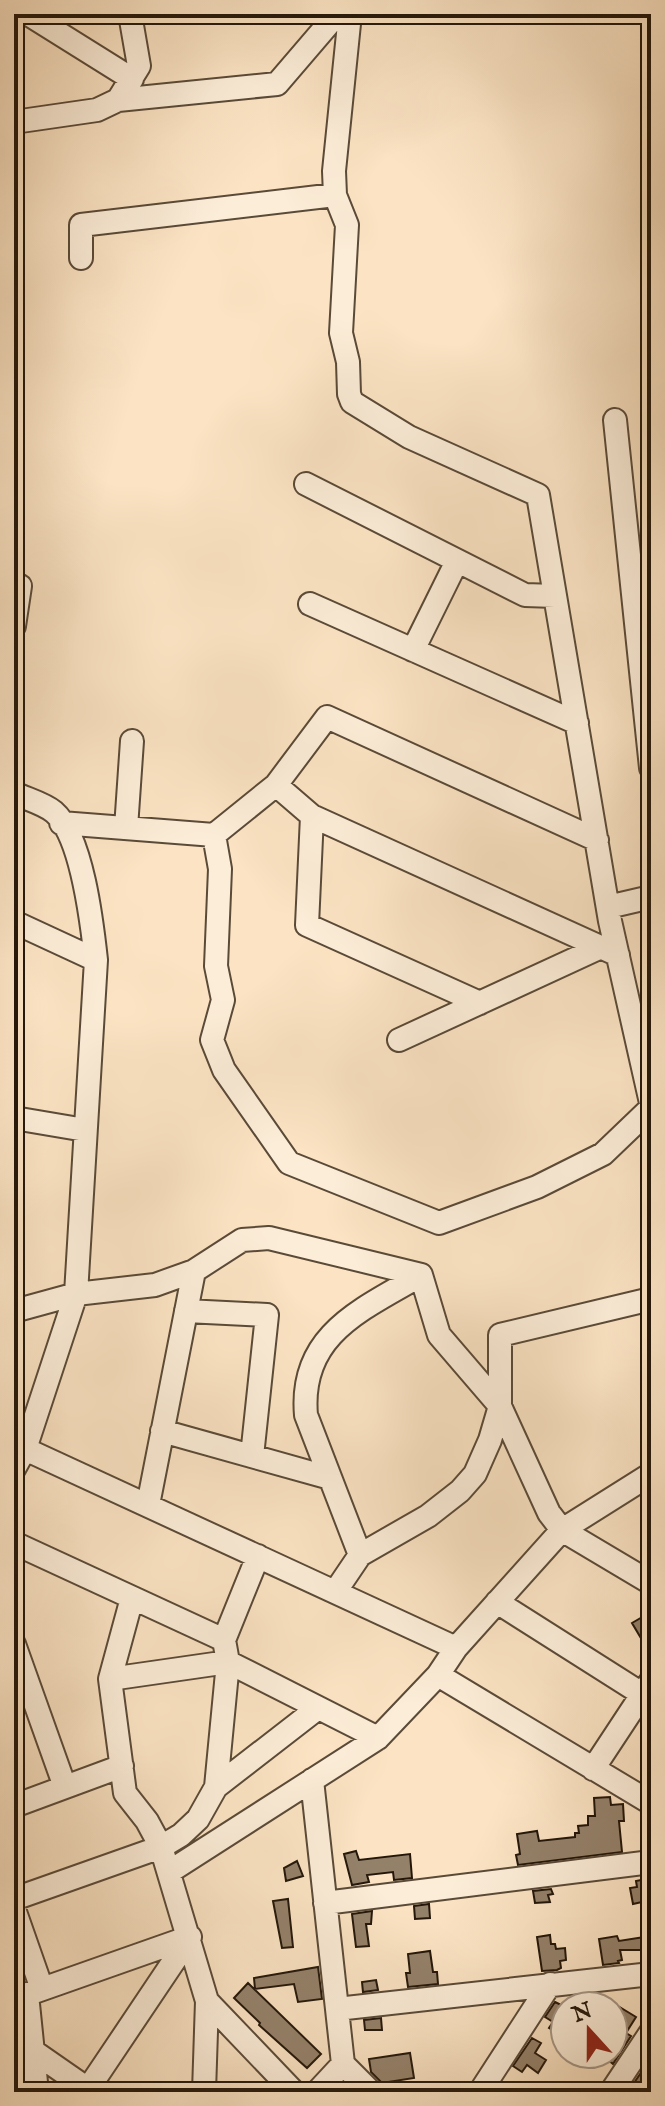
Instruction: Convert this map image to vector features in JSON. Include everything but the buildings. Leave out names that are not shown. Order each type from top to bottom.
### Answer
[{"type":"street","points":[[28,14],[132,79]]},
{"type":"street","points":[[118,100],[139,66],[130,14]]},
{"type":"street","points":[[14,122],[97,110],[118,100],[277,84],[337,14]]},
{"type":"street","points":[[214,835],[220,869],[216,966],[223,1000],[212,1040],[224,1070],[289,1163],[439,1223],[537,1187],[603,1154],[650,1096],[643,1032],[610,951],[608,907],[538,495],[409,437],[352,402],[349,394],[348,362],[341,333],[347,225],[335,195],[334,171],[350,14]]},
{"type":"street","points":[[81,258],[81,225],[335,195]]},
{"type":"street","points":[[615,420],[644,636],[651,768]]},
{"type":"street","points":[[306,484],[525,595],[555,596]]},
{"type":"street","points":[[413,650],[457,561]]},
{"type":"street","points":[[14,583],[20,586],[14,626]]},
{"type":"street","points":[[310,604],[577,723]]},
{"type":"street","points":[[61,823],[214,835],[276,785],[327,717],[597,840]]},
{"type":"street","points":[[126,828],[132,741]]},
{"type":"street","points":[[276,785],[312,816],[610,951]]},
{"type":"street","points":[[14,793],[54,812],[73,842],[91,915],[96,960],[76,1294],[19,1459],[148,1505],[456,1648]]},
{"type":"street","points":[[312,816],[307,925],[480,1003]]},
{"type":"street","points":[[608,907],[651,897]]},
{"type":"street","points":[[14,922],[96,960]]},
{"type":"street","points":[[399,1040],[480,1003],[610,951]]},
{"type":"street","points":[[14,1118],[85,1130]]},
{"type":"street","points":[[14,1311],[76,1294],[155,1285],[194,1271],[242,1240],[269,1238],[421,1275]]},
{"type":"street","points":[[148,1505],[194,1271]]},
{"type":"street","points":[[421,1275],[439,1335],[500,1406],[538,1494],[562,1530],[651,1583]]},
{"type":"street","points":[[360,1555],[306,1415],[304,1394],[314,1359],[330,1334],[351,1316],[421,1275]]},
{"type":"street","points":[[335,1592],[360,1555],[428,1516],[460,1491],[475,1474],[500,1406],[500,1335],[651,1299]]},
{"type":"street","points":[[186,1311],[267,1315],[252,1456]]},
{"type":"street","points":[[162,1431],[330,1478]]},
{"type":"street","points":[[169,1872],[378,1738],[438,1675],[456,1648],[562,1530],[651,1474]]},
{"type":"street","points":[[14,1543],[132,1598],[318,1708],[378,1738]]},
{"type":"street","points":[[216,1787],[226,1651],[258,1556]]},
{"type":"street","points":[[132,1598],[110,1679],[125,1793],[147,1821],[161,1847],[207,2001],[204,2092]]},
{"type":"street","points":[[497,1602],[647,1688],[593,1769]]},
{"type":"street","points":[[14,1644],[65,1787]]},
{"type":"street","points":[[110,1679],[226,1651]]},
{"type":"street","points":[[438,1675],[651,1803]]},
{"type":"street","points":[[14,1899],[161,1847],[181,1835],[198,1819],[216,1787],[318,1708]]},
{"type":"street","points":[[14,1806],[122,1766]]},
{"type":"street","points":[[312,1780],[343,2064],[371,2092]]},
{"type":"street","points":[[325,1903],[651,1862]]},
{"type":"street","points":[[14,1909],[28,1994],[37,2092]]},
{"type":"street","points":[[28,1994],[190,1937]]},
{"type":"street","points":[[33,2051],[90,2091],[190,1937]]},
{"type":"street","points":[[337,2009],[651,1974]]},
{"type":"street","points":[[480,2092],[550,1984]]},
{"type":"street","points":[[207,2001],[294,2092]]},
{"type":"street","points":[[611,2092],[651,2032]]},
{"type":"street","points":[[317,2092],[343,2064]]}]
